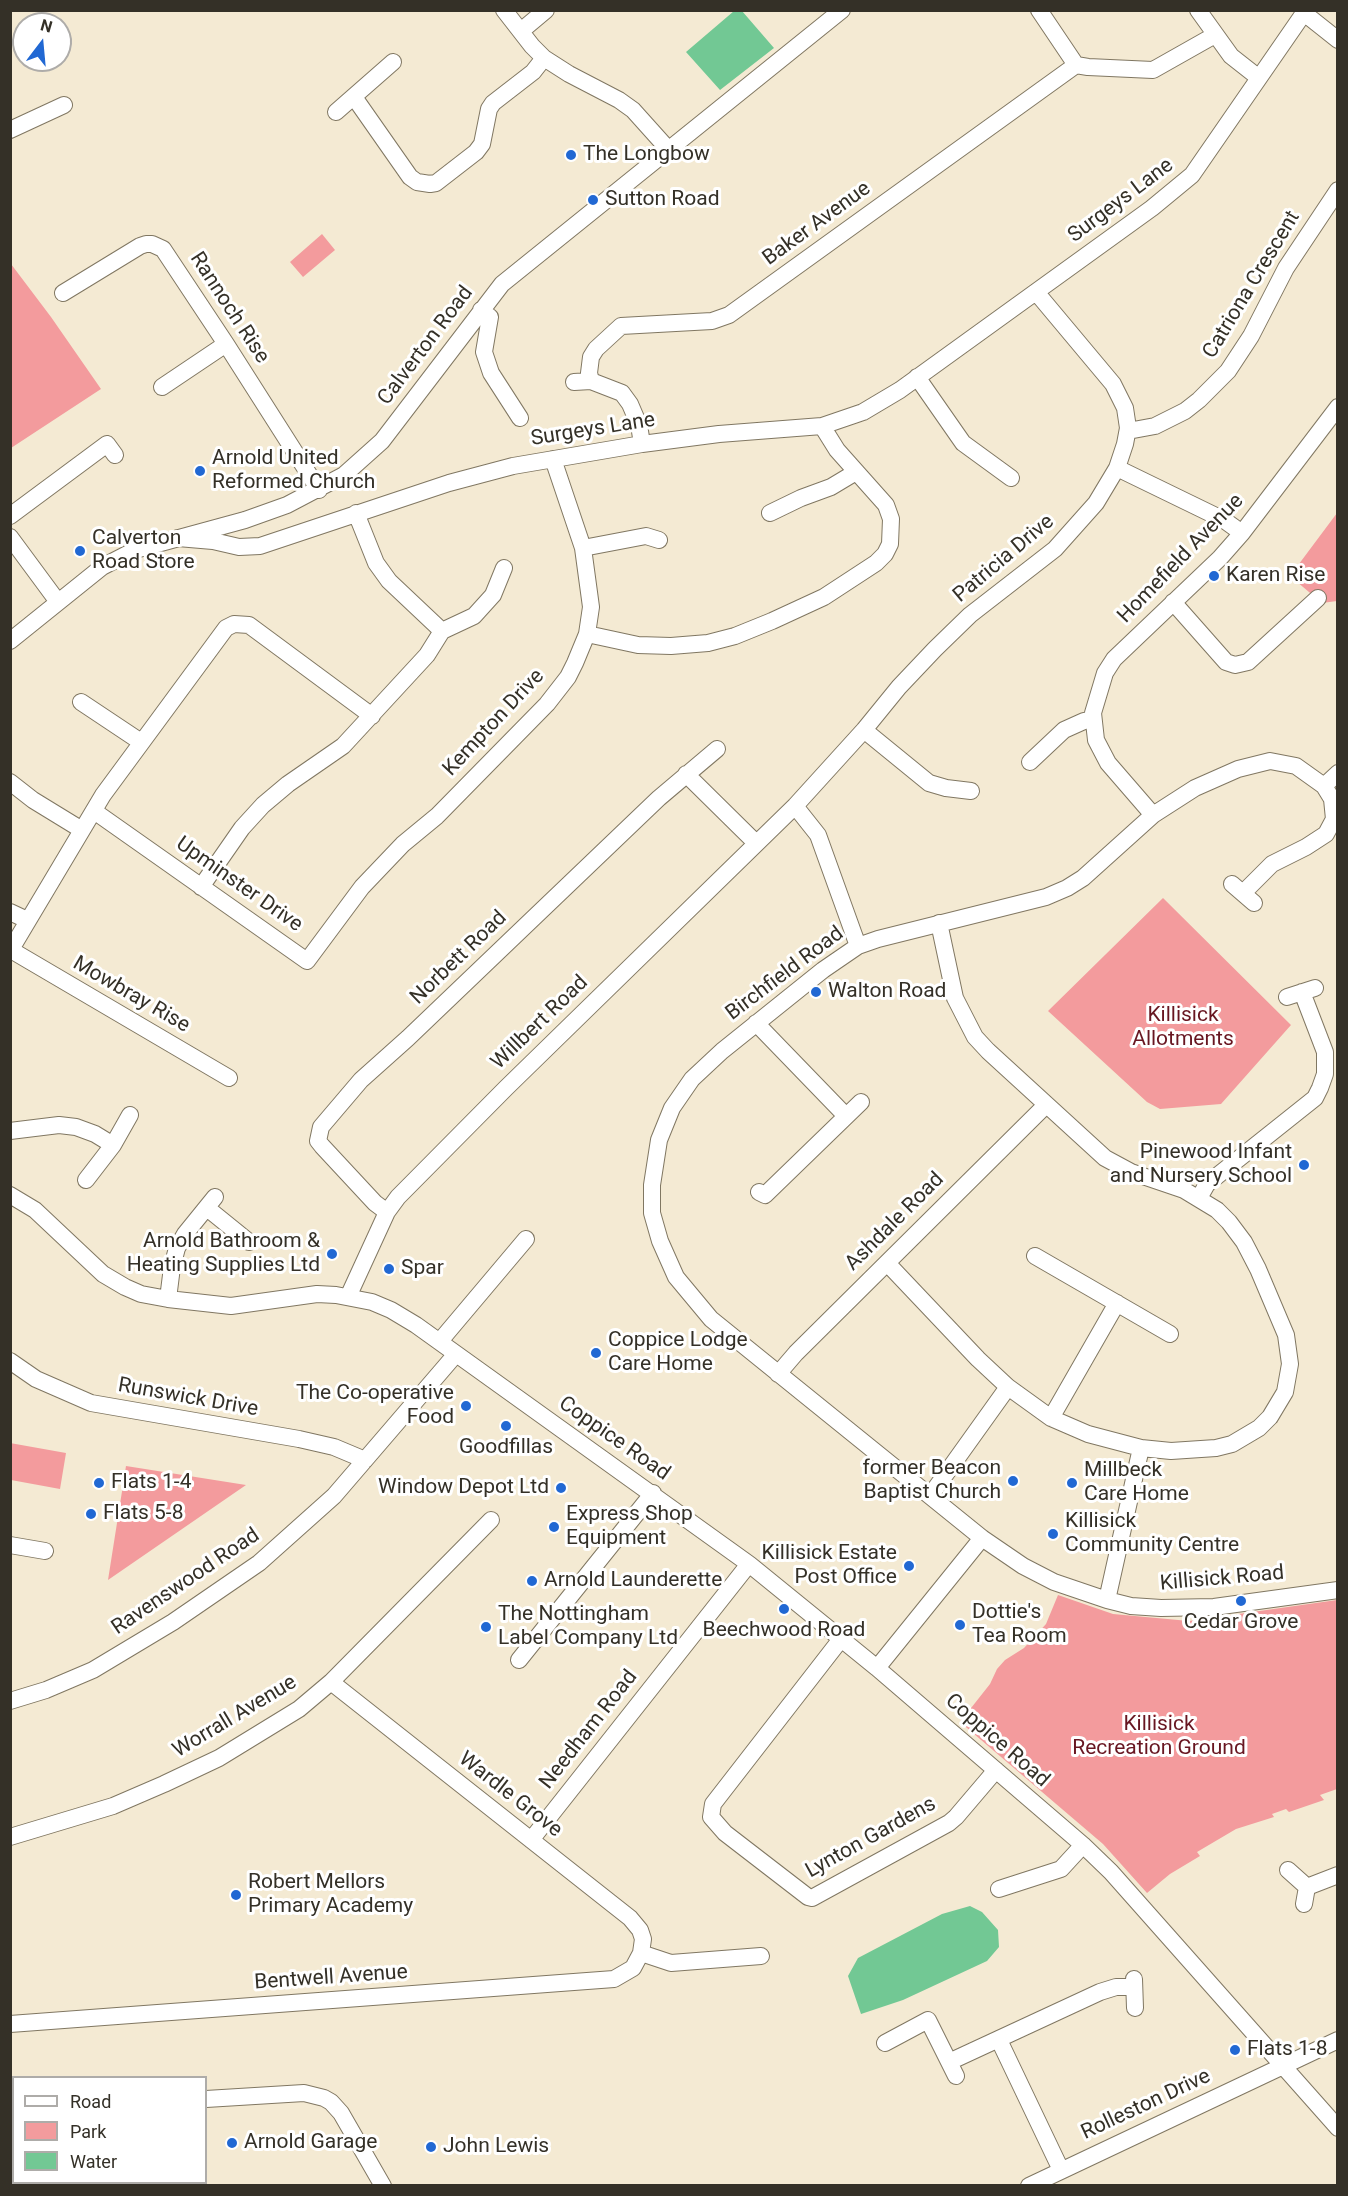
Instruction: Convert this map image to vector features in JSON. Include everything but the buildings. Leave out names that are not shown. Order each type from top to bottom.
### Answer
[{"type":"street","points":[[504,10],[544,58],[633,110],[668,149]]},
{"type":"street","points":[[521,31],[546,10]]},
{"type":"street","points":[[1039,10],[1076,65],[1088,68],[1154,70],[1215,35]]},
{"type":"street","points":[[1198,10],[1231,56],[1259,78]]},
{"type":"street","points":[[1305,12],[1338,40]]},
{"type":"street","name":"Surgeys Lane","points":[[178,538],[213,541],[239,547],[260,546],[460,480],[553,459],[642,444],[737,432],[822,426],[863,412],[900,390],[1152,208],[1192,175],[1305,12]]},
{"type":"street","name":"Calverton Road","points":[[10,641],[110,563],[135,550],[287,506],[344,475],[382,441],[502,284],[832,14]]},
{"type":"street","points":[[354,97],[410,177],[417,182],[436,183],[476,152],[482,144],[489,109],[493,103],[533,72],[544,58]]},
{"type":"street","points":[[336,112],[393,62]]},
{"type":"street","name":"Baker Avenue","points":[[642,444],[639,425],[630,404],[622,393],[583,382],[589,373],[591,357],[621,326],[712,321],[729,315],[1076,65]]},
{"type":"street","points":[[10,130],[64,105]]},
{"type":"street","name":"Catriona Crescent","points":[[1128,431],[1155,426],[1185,411],[1228,371],[1251,336],[1317,209],[1338,190]]},
{"type":"street","name":"Rannoch Rise","points":[[63,293],[75,278],[140,246],[146,244],[158,247],[167,254],[319,490]]},
{"type":"street","name":"Patricia Drive","points":[[795,806],[864,730],[899,687],[970,615],[1055,549],[1075,529],[1096,503],[1117,468],[1128,431],[1125,408],[1113,384],[1036,292]]},
{"type":"street","points":[[481,310],[490,317],[484,352],[491,373],[520,418]]},
{"type":"street","points":[[162,387],[173,371],[226,344]]},
{"type":"street","points":[[917,377],[963,443],[1011,478]]},
{"type":"street","name":"Homefield Avenue","points":[[1154,815],[1107,763],[1096,740],[1093,719],[1095,701],[1102,681],[1114,658],[1220,558],[1242,533],[1338,408]]},
{"type":"street","points":[[587,634],[638,645],[671,646],[708,643],[735,636],[824,597],[876,562],[885,554],[890,544],[891,519],[886,506],[837,450],[822,426]]},
{"type":"street","points":[[10,516],[107,444],[115,455]]},
{"type":"street","name":"Kempton Drive","points":[[345,911],[362,887],[403,844],[437,816],[547,704],[568,677],[587,634],[591,607],[584,548],[553,459]]},
{"type":"street","points":[[1117,468],[1224,520],[1242,533]]},
{"type":"street","points":[[770,513],[801,498],[831,488],[856,472]]},
{"type":"street","points":[[357,513],[376,563],[389,581],[442,631]]},
{"type":"street","points":[[237,522],[252,535],[275,541]]},
{"type":"street","points":[[237,522],[239,547]]},
{"type":"street","points":[[584,548],[646,536],[659,540]]},
{"type":"street","points":[[10,537],[58,602]]},
{"type":"street","points":[[201,887],[242,828],[263,805],[288,784],[343,746],[427,655],[442,631],[474,616],[494,595],[504,568]]},
{"type":"street","points":[[1173,602],[1231,665],[1248,662],[1303,621],[1318,598]]},
{"type":"street","points":[[11,950],[81,830],[141,742],[226,628],[234,624],[249,625],[372,716]]},
{"type":"street","points":[[81,702],[141,742]]},
{"type":"street","points":[[1030,762],[1064,730],[1093,719]]},
{"type":"street","points":[[864,730],[929,783],[971,791]]},
{"type":"street","name":"Norbett Road","points":[[387,1212],[375,1203],[318,1141],[321,1127],[361,1080],[686,774],[717,750]]},
{"type":"street","name":"Birchfield Road","points":[[982,1538],[711,1319],[676,1277],[660,1241],[652,1214],[654,1159],[672,1108],[692,1079],[756,1023],[823,970],[858,946],[1046,897],[1067,888],[1083,878],[1154,815],[1195,788],[1238,769],[1270,761],[1296,766],[1324,786]]},
{"type":"street","points":[[1243,893],[1272,864],[1326,834],[1336,820],[1332,799],[1324,786],[1338,773]]},
{"type":"street","points":[[686,774],[756,843]]},
{"type":"street","points":[[10,783],[81,830]]},
{"type":"street","points":[[795,806],[818,835],[858,946]]},
{"type":"street","name":"Willbert Road","points":[[348,1297],[387,1212],[398,1197],[466,1127],[795,806]]},
{"type":"street","name":"Upminster Drive","points":[[94,811],[307,961],[345,911]]},
{"type":"street","points":[[10,912],[27,920]]},
{"type":"street","points":[[887,1263],[978,1359],[1008,1387],[1051,1418],[1088,1434],[1141,1448],[1197,1450],[1232,1444],[1247,1437],[1270,1417],[1285,1392],[1289,1378],[1290,1349],[1258,1269],[1244,1242],[1217,1210],[1199,1198],[1184,1190],[1118,1166],[1104,1157],[988,1052],[964,1020],[955,998],[939,924]]},
{"type":"street","name":"Mowbray Rise","points":[[11,950],[229,1078]]},
{"type":"street","points":[[1199,1198],[1207,1184],[1315,1098],[1325,1074],[1325,1052],[1302,992]]},
{"type":"street","points":[[756,1023],[846,1116]]},
{"type":"street","points":[[759,1192],[765,1195],[861,1102]]},
{"type":"street","name":"Ashdale Road","points":[[778,1374],[1046,1105]]},
{"type":"street","points":[[86,1180],[113,1145],[130,1115]]},
{"type":"street","points":[[10,1131],[59,1125],[76,1127],[95,1134],[113,1145]]},
{"type":"street","name":"Coppice Road","points":[[10,1195],[35,1210],[104,1274],[141,1294],[231,1306],[317,1294],[348,1297],[372,1302],[391,1310],[440,1341],[509,1394],[653,1493],[749,1564],[877,1668],[1083,1845],[1111,1872],[1338,2128]]},
{"type":"street","points":[[168,1299],[177,1248],[185,1234],[211,1203],[246,1235]]},
{"type":"street","points":[[440,1341],[526,1239]]},
{"type":"street","points":[[1035,1256],[1170,1334]]},
{"type":"street","points":[[1051,1418],[1116,1303]]},
{"type":"street","name":"Ravenswood Road","points":[[10,1701],[46,1690],[93,1670],[173,1622],[233,1582],[287,1539],[334,1496],[456,1354]]},
{"type":"street","name":"Runswick Drive","points":[[10,1361],[36,1379],[91,1403],[299,1439],[334,1447],[364,1460]]},
{"type":"street","points":[[930,1496],[1008,1387]]},
{"type":"street","points":[[1107,1600],[1141,1448]]},
{"type":"street","points":[[519,1660],[653,1493]]},
{"type":"street","name":"Worrall Avenue","points":[[10,1837],[113,1806],[219,1758],[299,1709],[331,1682],[490,1520]]},
{"type":"street","points":[[877,1668],[982,1538]]},
{"type":"street","name":"Killisick Road","points":[[982,1538],[1023,1566],[1054,1582],[1131,1606],[1191,1609],[1338,1590]]},
{"type":"street","points":[[10,1545],[45,1551]]},
{"type":"street","name":"Needham Road","points":[[531,1840],[749,1564]]},
{"type":"street","name":"Lynton Gardens","points":[[842,1639],[712,1804],[711,1817],[725,1833],[808,1898],[812,1898],[949,1823],[996,1770]]},
{"type":"street","name":"Wardle Grove","points":[[331,1682],[635,1923],[643,1940],[641,1953]]},
{"type":"street","points":[[999,1889],[1061,1869],[1083,1845]]},
{"type":"street","points":[[1288,1870],[1305,1895],[1338,1875]]},
{"type":"street","points":[[641,1953],[672,1962],[761,1956]]},
{"type":"street","name":"Bentwell Avenue","points":[[10,2024],[614,1979],[630,1972],[637,1965],[641,1953]]},
{"type":"street","points":[[885,2043],[928,2020],[953,2069],[999,2040],[1100,1992],[1134,1982],[1135,2008]]},
{"type":"street","points":[[999,2040],[1061,2170]]},
{"type":"street","name":"Rolleston Drive","points":[[1029,2186],[1338,2040]]},
{"type":"street","points":[[207,2099],[304,2093],[324,2098],[341,2113],[384,2186]]},
{"type":"green space","points":[[322,234],[335,250],[303,277],[290,262]]},
{"type":"green space","points":[[11,264],[101,389],[11,448]]},
{"type":"green space","points":[[1337,513],[1337,601],[1322,603],[1290,576]]},
{"type":"green space","name":"Killisick Allotments","points":[[1163,898],[1291,1025],[1221,1104],[1160,1109],[1147,1102],[1048,1011]]},
{"type":"green space","points":[[10,1443],[66,1453],[60,1489],[11,1480]]},
{"type":"green space","points":[[126,1466],[246,1485],[108,1580]]},
{"type":"green space","name":"Killisick Recreation Ground","points":[[1058,1595],[1113,1614],[1189,1621],[1337,1600],[1337,1789],[1320,1795],[1324,1800],[1289,1812],[1286,1809],[1272,1814],[1274,1817],[1236,1829],[1197,1852],[1200,1856],[1170,1874],[1147,1893],[1103,1844],[960,1722],[990,1684],[997,1669],[1005,1660],[1024,1648],[1046,1624]]},
{"type":"water","points":[[734,11],[742,11],[774,48],[720,90],[686,52]]},
{"type":"water","points":[[970,1906],[982,1912],[998,1930],[999,1947],[987,1961],[903,2000],[861,2014],[848,1976],[858,1958],[942,1914]]},
{"type":"place","name":"The Longbow","points":[[571,155]]},
{"type":"place","name":"Sutton Road","points":[[593,200]]},
{"type":"place","name":"Arnold United Reformed Church","points":[[200,471]]},
{"type":"place","name":"Calverton Road Store","points":[[80,551]]},
{"type":"place","name":"Karen Rise","points":[[1214,576]]},
{"type":"place","name":"Walton Road","points":[[816,992]]},
{"type":"place","name":"Pinewood Infant and Nursery School","points":[[1304,1165]]},
{"type":"place","name":"Arnold Bathroom & Heating Supplies Ltd","points":[[332,1254]]},
{"type":"place","name":"Spar","points":[[389,1269]]},
{"type":"place","name":"Coppice Lodge Care Home","points":[[596,1353]]},
{"type":"place","name":"The Co-operative Food","points":[[466,1406]]},
{"type":"place","name":"Goodfillas","points":[[506,1426]]},
{"type":"place","name":"former Beacon Baptist Church","points":[[1013,1481]]},
{"type":"place","name":"Flats 1-4","points":[[99,1483]]},
{"type":"place","name":"Millbeck Care Home","points":[[1072,1483]]},
{"type":"place","name":"Window Depot Ltd","points":[[561,1488]]},
{"type":"place","name":"Flats 5-8","points":[[91,1514]]},
{"type":"place","name":"Express Shop Equipment","points":[[554,1527]]},
{"type":"place","name":"Killisick Community Centre","points":[[1053,1534]]},
{"type":"place","name":"Killisick Estate Post Office","points":[[909,1566]]},
{"type":"place","name":"Arnold Launderette","points":[[532,1581]]},
{"type":"place","name":"Cedar Grove","points":[[1241,1601]]},
{"type":"place","name":"Beechwood Road","points":[[784,1609]]},
{"type":"place","name":"Dottie's Tea Room","points":[[960,1625]]},
{"type":"place","name":"The Nottingham Label Company Ltd","points":[[486,1627]]},
{"type":"place","name":"Robert Mellors Primary Academy","points":[[236,1895]]},
{"type":"place","name":"Flats 1-8","points":[[1235,2050]]},
{"type":"place","name":"Arnold Garage","points":[[232,2143]]},
{"type":"place","name":"John Lewis","points":[[431,2147]]}]
